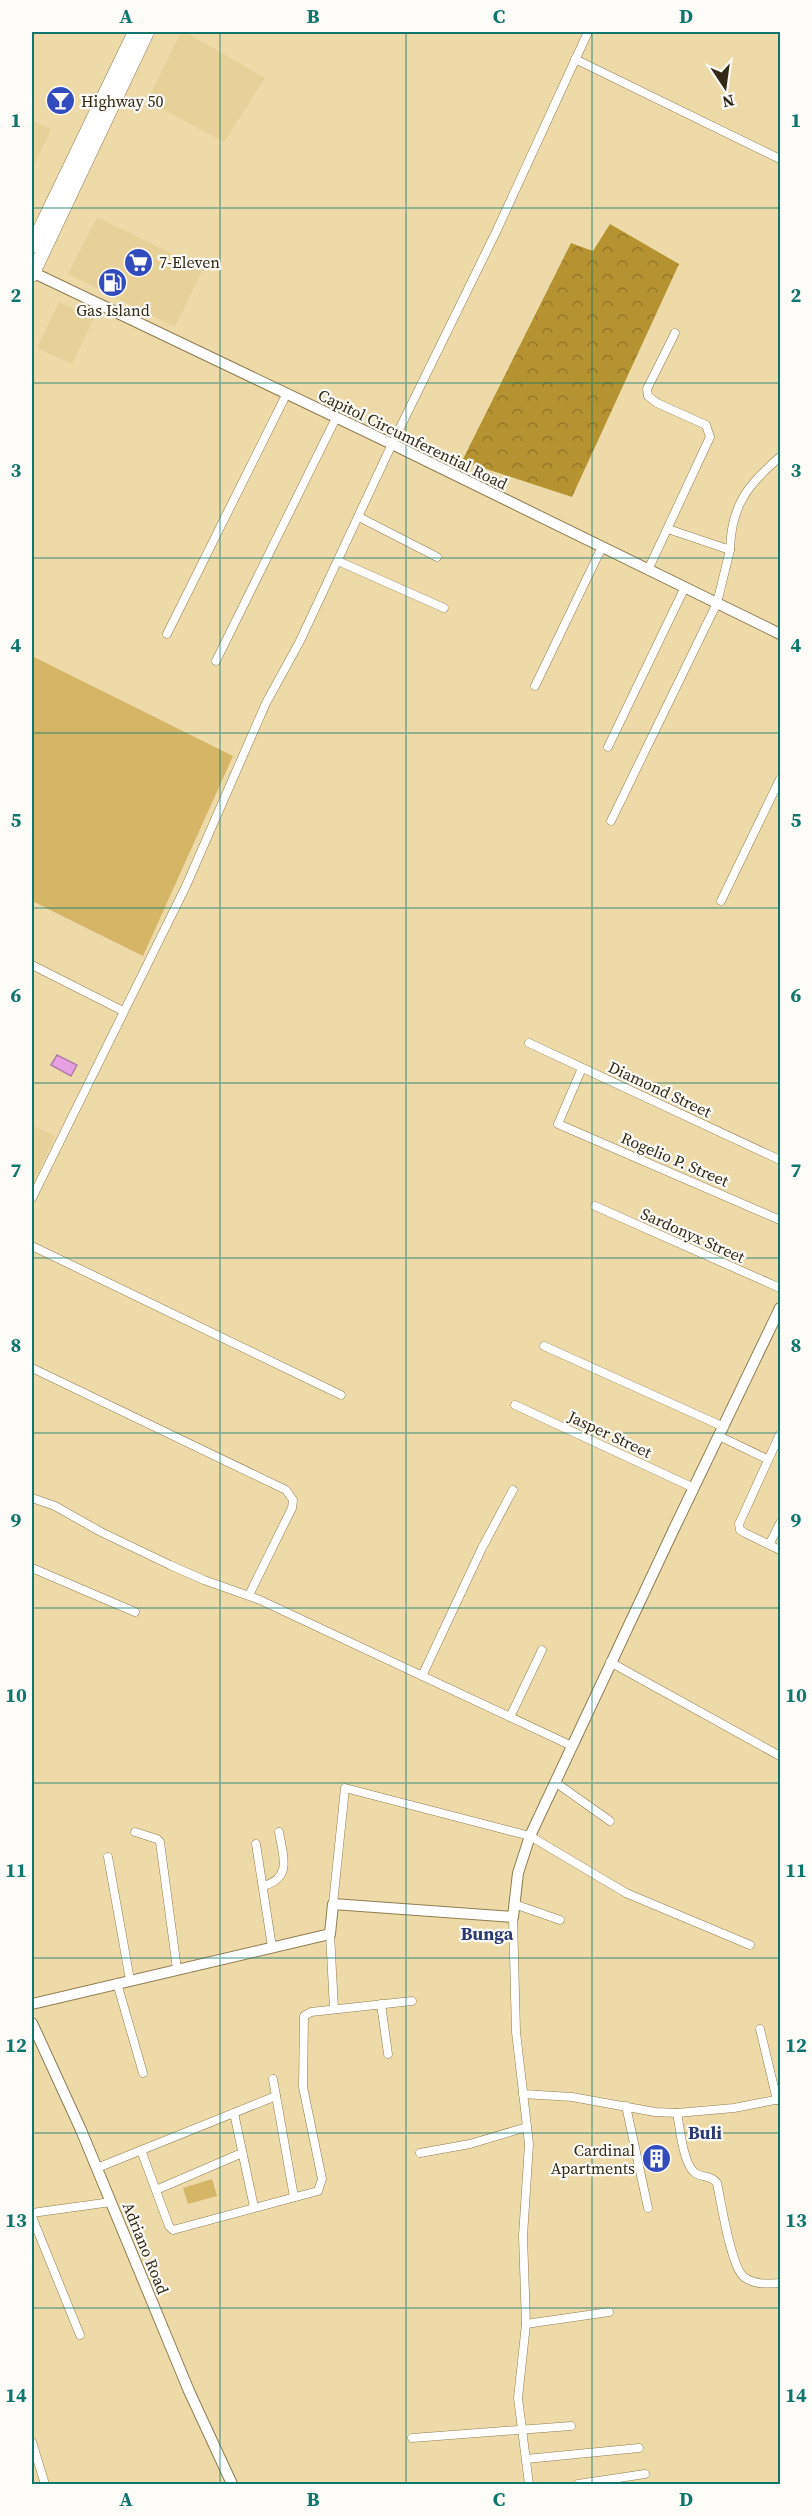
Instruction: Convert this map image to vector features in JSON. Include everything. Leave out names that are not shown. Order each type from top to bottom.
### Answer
[{"type":"highway","points":[[32,273],[106,105],[135,32]]},
{"type":"highway","points":[[32,246],[147,32]]},
{"type":"street","points":[[32,1198],[186,886],[266,704],[300,641],[392,444],[496,232],[588,32]]},
{"type":"street","points":[[575,59],[780,159]]},
{"type":"street","name":"Capitol Circumferential Road","points":[[32,273],[392,444],[780,634]]},
{"type":"street","points":[[648,570],[710,437],[706,425],[657,403],[648,396],[647,389],[675,333]]},
{"type":"street","points":[[167,634],[286,394]]},
{"type":"street","points":[[216,661],[336,418]]},
{"type":"street","points":[[610,821],[717,603],[730,550],[733,518],[738,506],[752,484],[780,457]]},
{"type":"street","points":[[359,517],[436,557]]},
{"type":"street","points":[[668,529],[730,550]]},
{"type":"street","points":[[535,686],[602,547]]},
{"type":"street","points":[[338,561],[444,608]]},
{"type":"street","points":[[608,747],[685,587]]},
{"type":"street","points":[[721,901],[780,779]]},
{"type":"street","points":[[32,965],[123,1011]]},
{"type":"street","name":"Diamond Street","points":[[529,1043],[780,1160]]},
{"type":"street","name":"Rogelio P. Street","points":[[582,1068],[558,1124],[780,1220]]},
{"type":"street","name":"Sardonyx Street","points":[[595,1206],[780,1288]]},
{"type":"street","points":[[32,1246],[341,1395]]},
{"type":"street","points":[[530,2484],[521,2429],[518,2380],[525,2324],[522,2254],[529,2144],[516,2032],[513,1917],[518,1873],[530,1836],[610,1662],[780,1308]]},
{"type":"street","points":[[544,1346],[722,1431],[767,1460]]},
{"type":"street","points":[[32,1368],[286,1490],[290,1495],[292,1508],[249,1595]]},
{"type":"street","name":"Jasper Street","points":[[515,1405],[694,1488]]},
{"type":"street","points":[[780,1434],[739,1524],[740,1530],[780,1550]]},
{"type":"street","points":[[422,1676],[482,1548],[513,1490]]},
{"type":"street","points":[[32,1498],[55,1506],[101,1532],[204,1580],[249,1595],[572,1746]]},
{"type":"street","points":[[769,1545],[780,1523]]},
{"type":"street","points":[[32,1568],[135,1612]]},
{"type":"street","points":[[510,1717],[542,1650]]},
{"type":"street","points":[[610,1662],[780,1756]]},
{"type":"street","points":[[555,1782],[610,1821]]},
{"type":"street","points":[[334,2009],[330,1934],[345,1788],[530,1836],[626,1893],[750,1945]]},
{"type":"street","points":[[135,1832],[160,1842],[177,1970]]},
{"type":"street","points":[[263,1886],[278,1881],[282,1875],[284,1858],[279,1832]]},
{"type":"street","points":[[256,1844],[272,1947]]},
{"type":"street","points":[[108,1857],[130,1980]]},
{"type":"street","points":[[333,1904],[513,1917]]},
{"type":"street","points":[[514,1904],[560,1920]]},
{"type":"street","points":[[32,2004],[330,1934]]},
{"type":"street","points":[[117,1983],[143,2073]]},
{"type":"street","points":[[141,2150],[169,2226],[176,2231],[254,2207],[318,2191],[322,2184],[303,2087],[302,2019],[311,2012],[412,2001]]},
{"type":"street","points":[[381,2004],[388,2054]]},
{"type":"street","name":"Adriano Road","points":[[32,2023],[97,2168],[189,2391],[232,2484]]},
{"type":"street","points":[[523,2094],[572,2097],[655,2112],[677,2113],[734,2108],[779,2100],[760,2029]]},
{"type":"street","points":[[273,2079],[294,2197]]},
{"type":"street","points":[[97,2168],[276,2096]]},
{"type":"street","points":[[626,2106],[648,2208]]},
{"type":"street","points":[[234,2113],[254,2207]]},
{"type":"street","points":[[677,2113],[688,2165],[699,2175],[714,2179],[717,2183],[738,2270],[753,2282],[780,2283]]},
{"type":"street","points":[[420,2153],[470,2144],[527,2127]]},
{"type":"street","points":[[156,2190],[242,2153]]},
{"type":"street","points":[[80,2335],[32,2215],[111,2202]]},
{"type":"street","points":[[525,2324],[609,2312]]},
{"type":"street","points":[[412,2438],[571,2426]]},
{"type":"street","points":[[32,2442],[45,2484]]},
{"type":"street","points":[[526,2459],[639,2448]]},
{"type":"street","points":[[578,2484],[645,2474]]},
{"type":"shaded area","points":[[181,32],[185,32],[265,78],[224,142],[147,101]]},
{"type":"shaded area","points":[[32,120],[51,129],[32,170]]},
{"type":"shaded area","points":[[97,217],[203,269],[175,327],[68,274]]},
{"type":"shaded area","points":[[59,302],[94,318],[72,364],[37,348]]},
{"type":"shaded area","points":[[32,656],[233,756],[143,956],[32,901]]},
{"type":"shaded area","points":[[57,1055],[77,1065],[71,1076],[51,1065]]},
{"type":"shaded area","points":[[32,1125],[55,1136],[32,1186]]},
{"type":"shaded area","points":[[212,2179],[217,2196],[188,2204],[183,2188]]},
{"type":"green space","points":[[610,224],[679,264],[572,497],[462,461],[571,243],[593,251]]},
{"type":"place","name":"Highway 50","points":[[60,101]]},
{"type":"place","name":"7-Eleven","points":[[138,262]]},
{"type":"place","name":"Gas Island","points":[[113,282]]},
{"type":"place","name":"Cardinal Apartments","points":[[656,2159]]},
{"type":"district","name":"Bunga","points":[[487,1933]]},
{"type":"district","name":"Buli","points":[[705,2132]]}]
